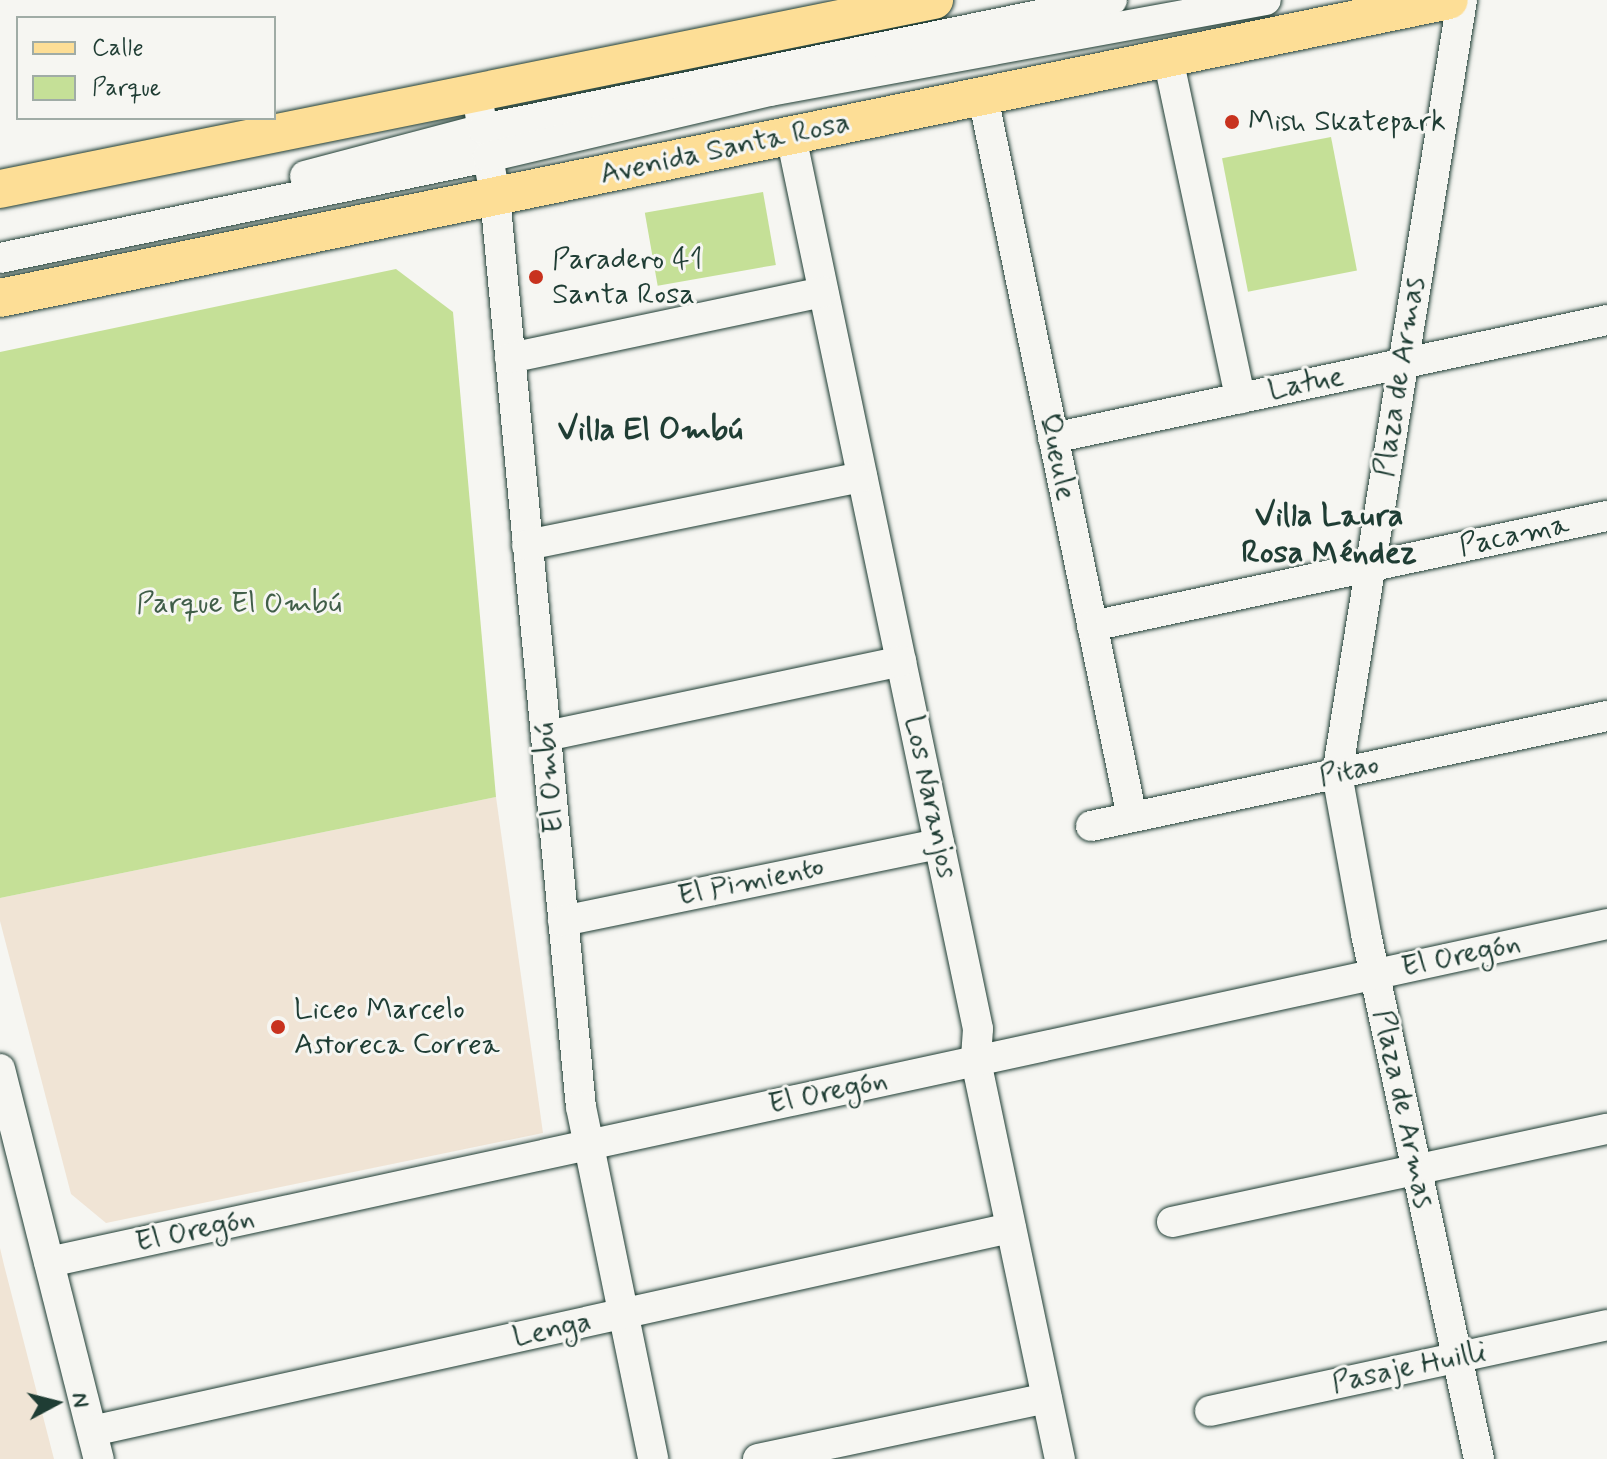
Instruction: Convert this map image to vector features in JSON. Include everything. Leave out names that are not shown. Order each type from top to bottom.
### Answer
[{"type":"main road","points":[[0,189],[934,0]]},
{"type":"main road","name":"Avenida Santa Rosa","points":[[0,298],[1449,0]]},
{"type":"street","points":[[0,258],[485,143],[1112,0]]},
{"type":"street","points":[[0,238],[485,143],[1266,0]]},
{"type":"street","name":"Plaza de Armas","points":[[1462,0],[1337,774],[1374,975],[1479,1459]]},
{"type":"street","points":[[1031,44],[1318,27]]},
{"type":"street","points":[[1168,58],[1240,398]]},
{"type":"street","name":"El Ombú","points":[[476,91],[495,196],[586,1145],[653,1459]]},
{"type":"street","name":"Queule","points":[[983,97],[1132,817]]},
{"type":"street","name":"Los Naranjos","points":[[791,136],[978,1029],[976,1061],[1060,1459]]},
{"type":"street","points":[[510,358],[823,292]]},
{"type":"street","name":"Latue","points":[[1053,438],[1607,320]]},
{"type":"street","points":[[527,545],[862,477]]},
{"type":"street","name":"Pacama","points":[[1092,626],[1607,516]]},
{"type":"street","points":[[546,736],[901,661]]},
{"type":"street","name":"Pitao","points":[[1091,826],[1607,716]]},
{"type":"street","name":"El Pimiento","points":[[563,921],[939,844]]},
{"type":"street","name":"El Oregón","points":[[49,1262],[1607,924]]},
{"type":"street","points":[[0,1069],[96,1445]]},
{"type":"street","points":[[1172,1222],[1607,1129]]},
{"type":"street","name":"Lenga","points":[[96,1445],[622,1314],[1011,1228]]},
{"type":"street","name":"Pasaje Huilli","points":[[1210,1411],[1607,1325]]},
{"type":"street","points":[[758,1459],[1047,1398]]},
{"type":"shaded area","name":"Liceo Marcelo Astoreca Correa","points":[[496,797],[543,1133],[106,1223],[71,1194],[0,921],[0,898]]},
{"type":"shaded area","points":[[0,1248],[4,1265],[54,1459],[0,1459]]},
{"type":"green space","points":[[1331,137],[1357,271],[1248,292],[1222,158]]},
{"type":"green space","points":[[763,192],[776,265],[658,286],[645,213]]},
{"type":"green space","name":"Parque El Ombú","points":[[396,269],[453,312],[496,797],[0,898],[0,352]]},
{"type":"place","name":"Mish Skatepark","points":[[1232,122]]},
{"type":"place","name":"Paradero 41 Santa Rosa","points":[[536,277]]},
{"type":"place","name":"Liceo Marcelo Astoreca Correa","points":[[278,1027]]},
{"type":"district","name":"Villa El Ombú","points":[[650,430]]},
{"type":"district","name":"Villa Laura Rosa Méndez","points":[[1329,536]]}]
